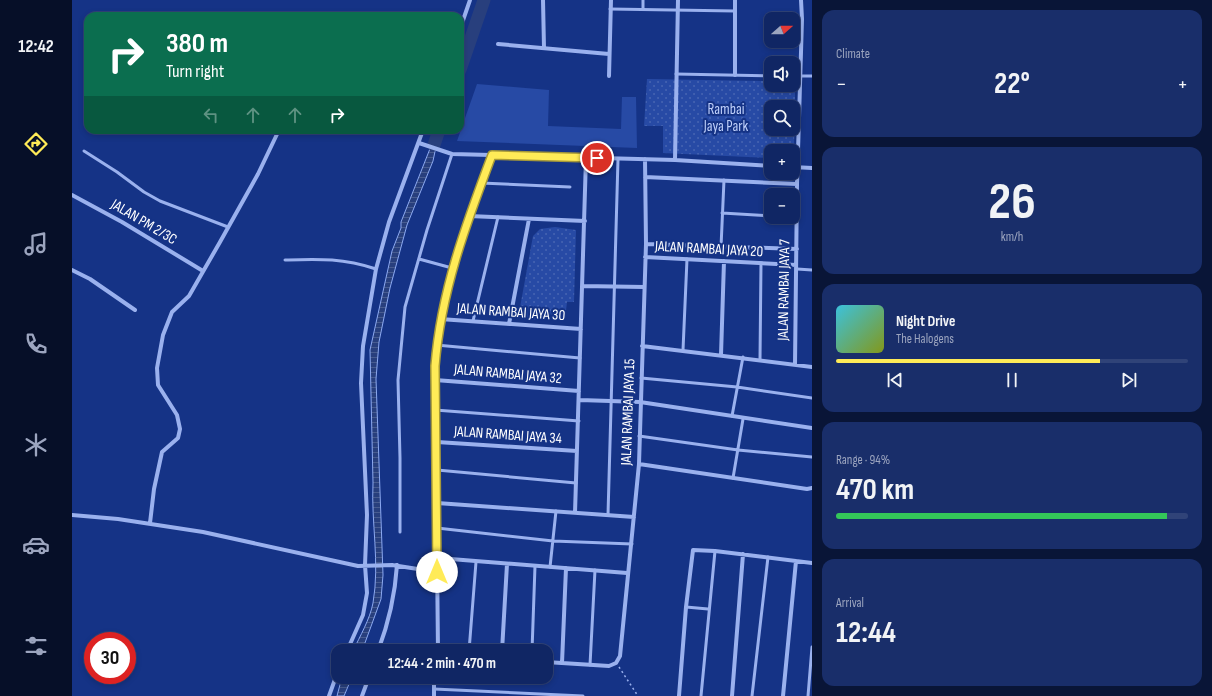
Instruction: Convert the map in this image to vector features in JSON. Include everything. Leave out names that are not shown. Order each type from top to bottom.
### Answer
[{"type":"street","points":[[464,17],[470,0]]},
{"type":"street","points":[[543,0],[544,48]]},
{"type":"street","points":[[609,76],[611,0]]},
{"type":"street","points":[[675,160],[678,0]]},
{"type":"street","points":[[735,0],[735,76]]},
{"type":"street","name":"JALAN RAMBAI JAYA 7","points":[[800,76],[802,19],[801,0]]},
{"type":"street","points":[[498,44],[609,54]]},
{"type":"street","name":"JALAN RAMBAI JAYA 7","points":[[796,144],[799,92]]},
{"type":"street","points":[[150,523],[154,489],[162,452],[178,438],[180,429],[177,415],[158,385],[157,368],[163,335],[172,312],[188,296],[203,271],[258,174],[277,134]]},
{"type":"street","points":[[350,644],[358,628],[366,603],[365,565],[367,515],[363,453],[361,366],[363,346],[376,269],[389,222],[422,134]]},
{"type":"street","points":[[419,143],[444,153],[452,154],[675,160],[764,166]]},
{"type":"street","points":[[438,644],[437,442],[435,410],[436,345],[440,319],[452,268],[469,216],[492,155]]},
{"type":"street","points":[[575,513],[580,400],[579,391],[586,158]]},
{"type":"street","name":"JALAN RAMBAI JAYA 15","points":[[616,663],[620,656],[623,631],[627,573],[632,544],[639,464],[646,244],[645,160]]},
{"type":"street","points":[[800,167],[812,168]]},
{"type":"street","points":[[645,178],[797,184]]},
{"type":"street","name":"JALAN RAMBAI JAYA 7","points":[[797,180],[797,188]]},
{"type":"street","name":"JALAN PM 2/3C","points":[[72,195],[122,222],[203,271]]},
{"type":"street","points":[[469,216],[584,221]]},
{"type":"street","points":[[509,324],[528,219]]},
{"type":"street","name":"JALAN RAMBAI JAYA 7","points":[[795,365],[797,224]]},
{"type":"street","name":"JALAN RAMBAI JAYA 20","points":[[646,244],[797,249]]},
{"type":"street","name":"JALAN RAMBAI JAYA 20","points":[[645,257],[762,263],[796,267]]},
{"type":"street","points":[[721,355],[724,261]]},
{"type":"street","points":[[72,270],[90,279],[135,310]]},
{"type":"street","points":[[582,286],[644,288]]},
{"type":"street","name":"JALAN RAMBAI JAYA 30","points":[[440,319],[581,329]]},
{"type":"street","points":[[642,346],[812,366]]},
{"type":"street","name":"JALAN RAMBAI JAYA 32","points":[[435,380],[579,391]]},
{"type":"street","points":[[580,400],[640,402],[743,419],[812,428]]},
{"type":"street","name":"JALAN RAMBAI JAYA 34","points":[[437,442],[577,451]]},
{"type":"street","points":[[639,464],[733,479],[807,489],[812,488]]},
{"type":"street","points":[[437,503],[634,517]]},
{"type":"street","points":[[72,515],[150,523],[226,537],[358,566],[395,565],[437,572]]},
{"type":"street","points":[[679,696],[686,607],[693,550],[743,554],[812,563]]},
{"type":"street","points":[[732,696],[743,554]]},
{"type":"street","points":[[438,558],[627,573]]},
{"type":"street","points":[[783,696],[796,561]]},
{"type":"street","points":[[502,644],[507,564]]},
{"type":"street","points":[[380,644],[391,614],[395,565]]},
{"type":"street","points":[[562,663],[566,568]]},
{"type":"street","points":[[553,662],[609,666],[616,663]]},
{"type":"street","points":[[329,696],[333,684]]},
{"type":"street","points":[[362,696],[366,684]]},
{"type":"street","points":[[434,684],[434,696]]},
{"type":"lane","points":[[643,0],[643,9]]},
{"type":"lane","points":[[610,9],[734,11]]},
{"type":"lane","points":[[676,74],[764,76]]},
{"type":"lane","points":[[800,76],[812,76]]},
{"type":"lane","points":[[84,151],[117,172],[144,192],[160,201],[228,227]]},
{"type":"lane","points":[[400,532],[398,380],[405,307],[427,230],[452,154]]},
{"type":"lane","points":[[608,515],[618,159]]},
{"type":"lane","points":[[721,247],[724,180]]},
{"type":"lane","points":[[481,183],[570,187]]},
{"type":"lane","points":[[722,213],[764,216]]},
{"type":"lane","points":[[473,321],[498,217]]},
{"type":"lane","points":[[419,259],[452,268]]},
{"type":"lane","points":[[683,350],[687,259]]},
{"type":"lane","points":[[284,260],[338,260],[352,262],[376,269]]},
{"type":"lane","points":[[760,359],[762,263]]},
{"type":"lane","points":[[796,267],[812,270]]},
{"type":"lane","points":[[436,345],[580,358]]},
{"type":"lane","points":[[732,417],[743,357]]},
{"type":"lane","points":[[641,378],[737,387],[812,398]]},
{"type":"lane","points":[[435,410],[579,421]]},
{"type":"lane","points":[[733,479],[743,419]]},
{"type":"lane","points":[[639,436],[738,450],[812,456]]},
{"type":"lane","points":[[437,470],[576,483]]},
{"type":"lane","points":[[550,567],[556,511]]},
{"type":"lane","points":[[437,528],[552,541],[632,544]]},
{"type":"lane","points":[[701,696],[708,609],[715,551]]},
{"type":"lane","points":[[752,696],[768,557]]},
{"type":"lane","points":[[470,644],[476,562]]},
{"type":"lane","points":[[532,644],[535,566]]},
{"type":"lane","points":[[590,665],[595,570]]},
{"type":"lane","points":[[686,607],[708,609]]},
{"type":"lane","points":[[808,696],[812,647]]},
{"type":"lane","points":[[434,689],[583,696]]},
{"type":"path","points":[[616,663],[638,696]]},
{"type":"green space","name":"Rambai Jaya Park","points":[[647,79],[764,81],[764,92],[795,93],[795,100],[764,100],[764,136],[794,136],[794,144],[764,144],[764,158],[663,153],[663,126],[644,126]]},
{"type":"green space","points":[[477,84],[549,90],[548,126],[621,129],[622,97],[636,97],[637,148],[457,141],[459,134],[464,134],[464,121]]},
{"type":"green space","points":[[555,227],[576,230],[574,302],[567,302],[565,319],[561,319],[561,315],[546,314],[545,320],[525,319],[519,313],[533,236],[540,229]]},
{"type":"shaded area","points":[[435,136],[438,137],[433,161],[407,225],[390,288],[379,342],[376,379],[383,575],[381,599],[365,644],[356,644],[370,615],[373,603],[376,573],[370,350],[392,251],[401,228],[401,222]]},
{"type":"shaded area","points":[[340,684],[349,684],[344,696],[337,696]]},
{"type":"waterway","points":[[464,58],[484,0]]},
{"type":"waterway","points":[[434,145],[438,134]]},
{"type":"route","points":[[437,572],[437,442],[435,410],[435,366],[437,339],[452,268],[469,216],[492,155],[597,158]]}]
